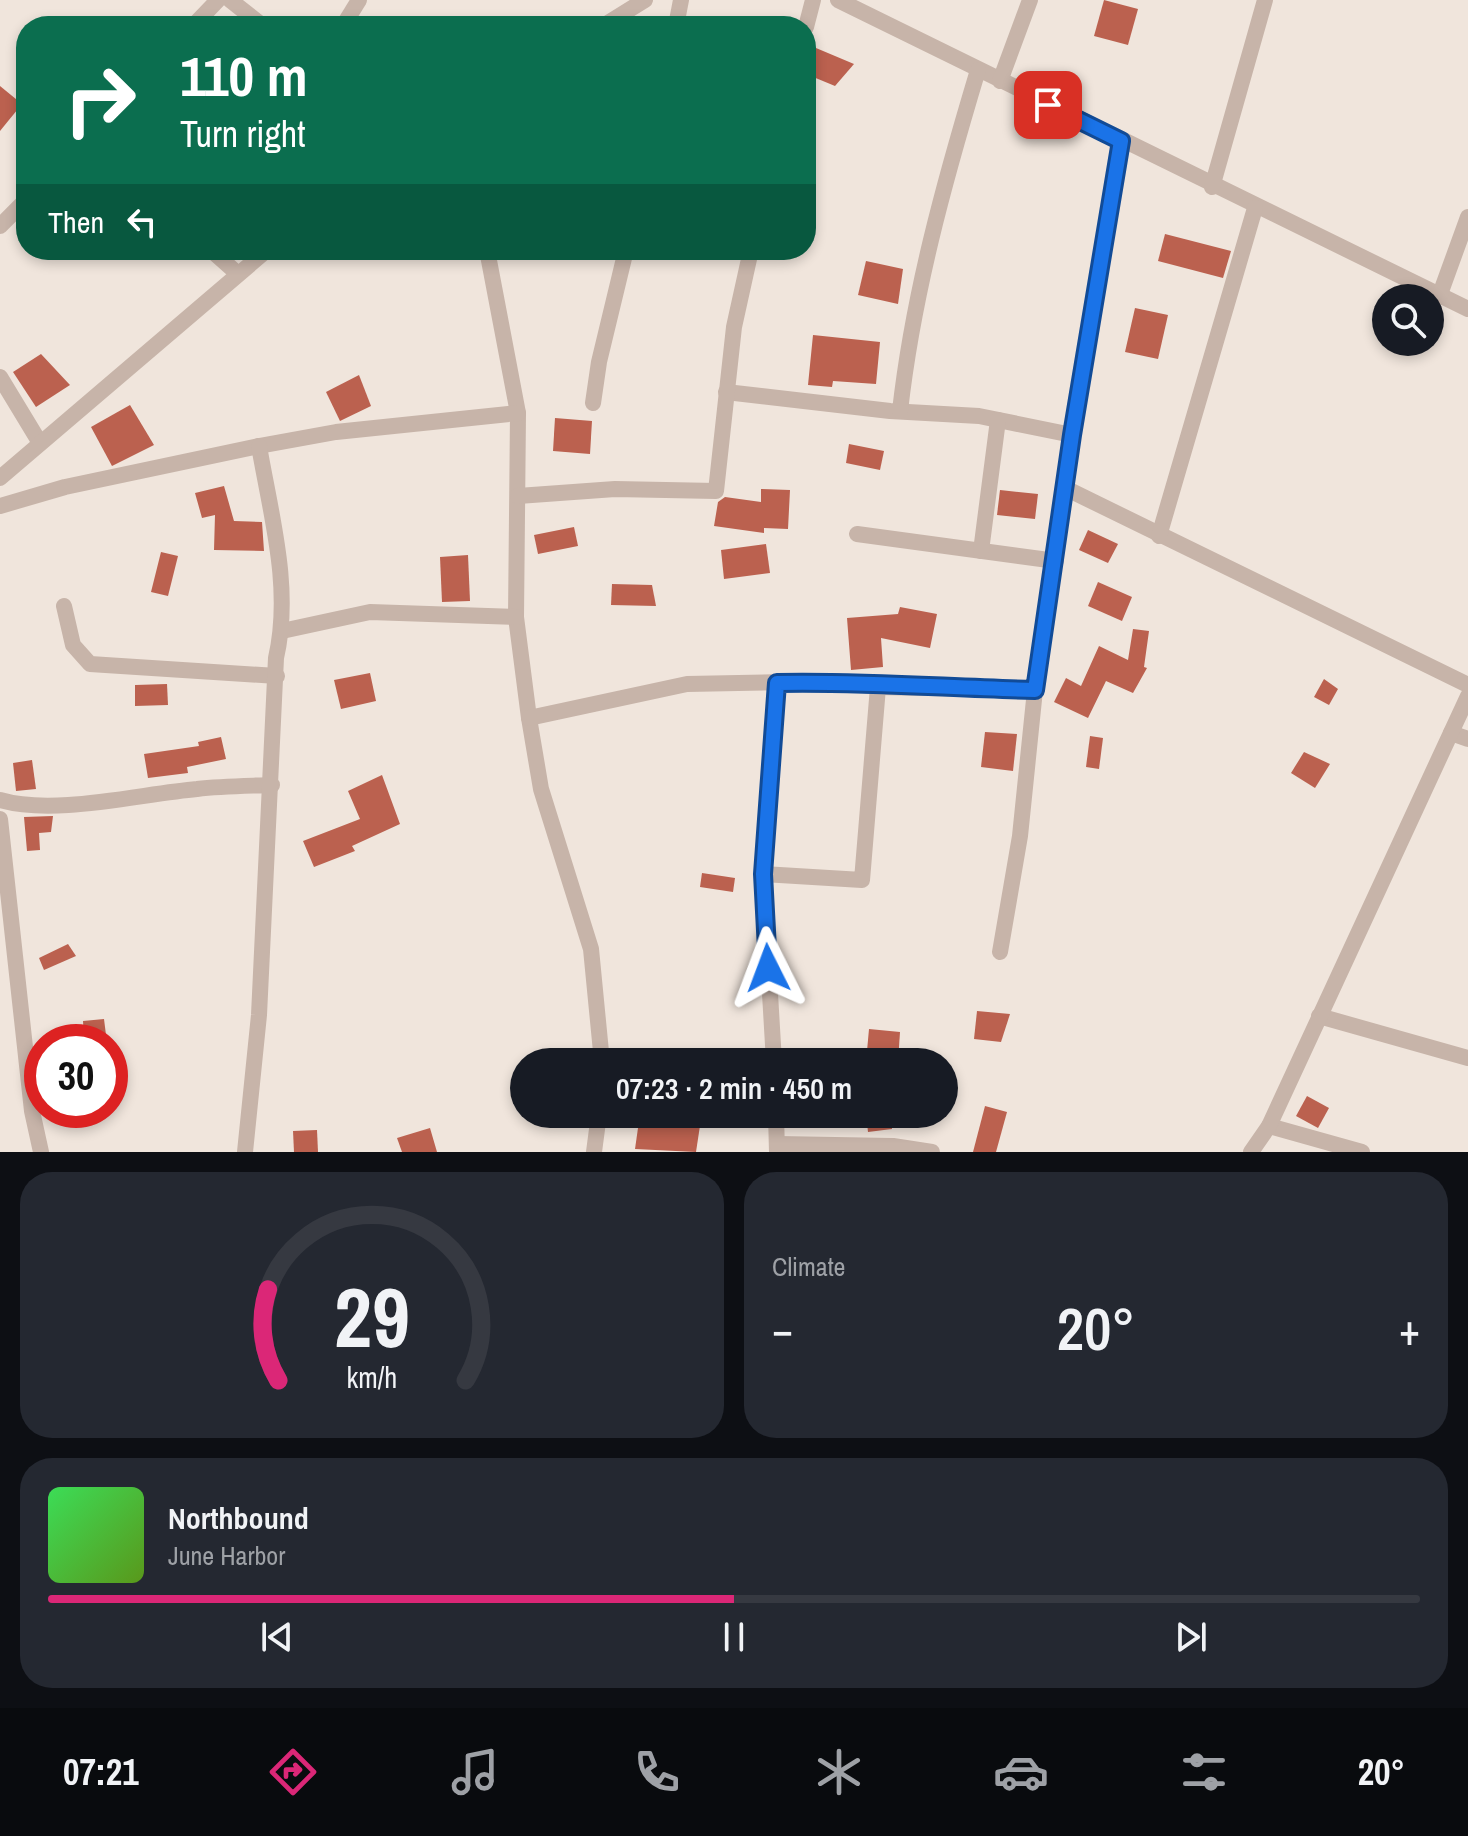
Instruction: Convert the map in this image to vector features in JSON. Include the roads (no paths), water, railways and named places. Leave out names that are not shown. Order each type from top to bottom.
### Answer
[{"type":"street","points":[[203,16],[218,0]]},
{"type":"street","points":[[230,0],[250,16]]},
{"type":"street","points":[[619,16],[645,0]]},
{"type":"street","points":[[838,0],[1412,284]]},
{"type":"street","points":[[1000,81],[1030,0]]},
{"type":"street","points":[[1212,187],[1265,0]]},
{"type":"street","points":[[900,411],[908,339],[927,254],[978,70]]},
{"type":"street","points":[[1000,952],[1020,836],[1035,690],[1072,435],[1121,141]]},
{"type":"street","points":[[1159,536],[1255,208]]},
{"type":"street","points":[[0,226],[16,210]]},
{"type":"street","points":[[1444,284],[1468,217]]},
{"type":"street","points":[[224,260],[240,272]]},
{"type":"street","points":[[240,272],[244,260]]},
{"type":"street","points":[[0,478],[255,260]]},
{"type":"street","points":[[489,260],[518,413],[516,617],[529,718],[541,789],[591,949],[601,1048]]},
{"type":"street","points":[[593,403],[599,362],[624,260]]},
{"type":"street","points":[[518,496],[615,489],[716,491],[734,327],[749,260]]},
{"type":"street","points":[[1444,299],[1468,309]]},
{"type":"street","points":[[0,377],[40,443]]},
{"type":"street","points":[[726,392],[998,420],[1072,435]]},
{"type":"street","points":[[0,506],[65,487],[336,432],[518,413]]},
{"type":"street","points":[[981,551],[998,420]]},
{"type":"street","points":[[245,1152],[259,1015],[276,658],[282,631],[282,580],[259,446]]},
{"type":"street","points":[[1065,488],[1468,685]]},
{"type":"street","points":[[857,534],[1056,561]]},
{"type":"street","points":[[64,606],[73,645],[90,664],[277,676]]},
{"type":"street","points":[[282,631],[370,612],[516,617]]},
{"type":"street","points":[[529,718],[687,684],[835,681],[878,687],[1035,690]]},
{"type":"street","points":[[773,1048],[763,874],[777,683]]},
{"type":"street","points":[[763,874],[862,880],[878,687]]},
{"type":"street","points":[[1251,1152],[1269,1126],[1468,696]]},
{"type":"street","points":[[1451,733],[1468,739]]},
{"type":"street","points":[[0,800],[14,804],[87,803],[197,789],[272,785]]},
{"type":"street","points":[[0,819],[32,1111],[41,1152]]},
{"type":"street","points":[[1319,1016],[1468,1058]]},
{"type":"street","points":[[1269,1126],[1362,1152]]},
{"type":"street","points":[[594,1152],[597,1128]]},
{"type":"street","points":[[776,1128],[777,1148],[893,1146],[932,1152]]}]
